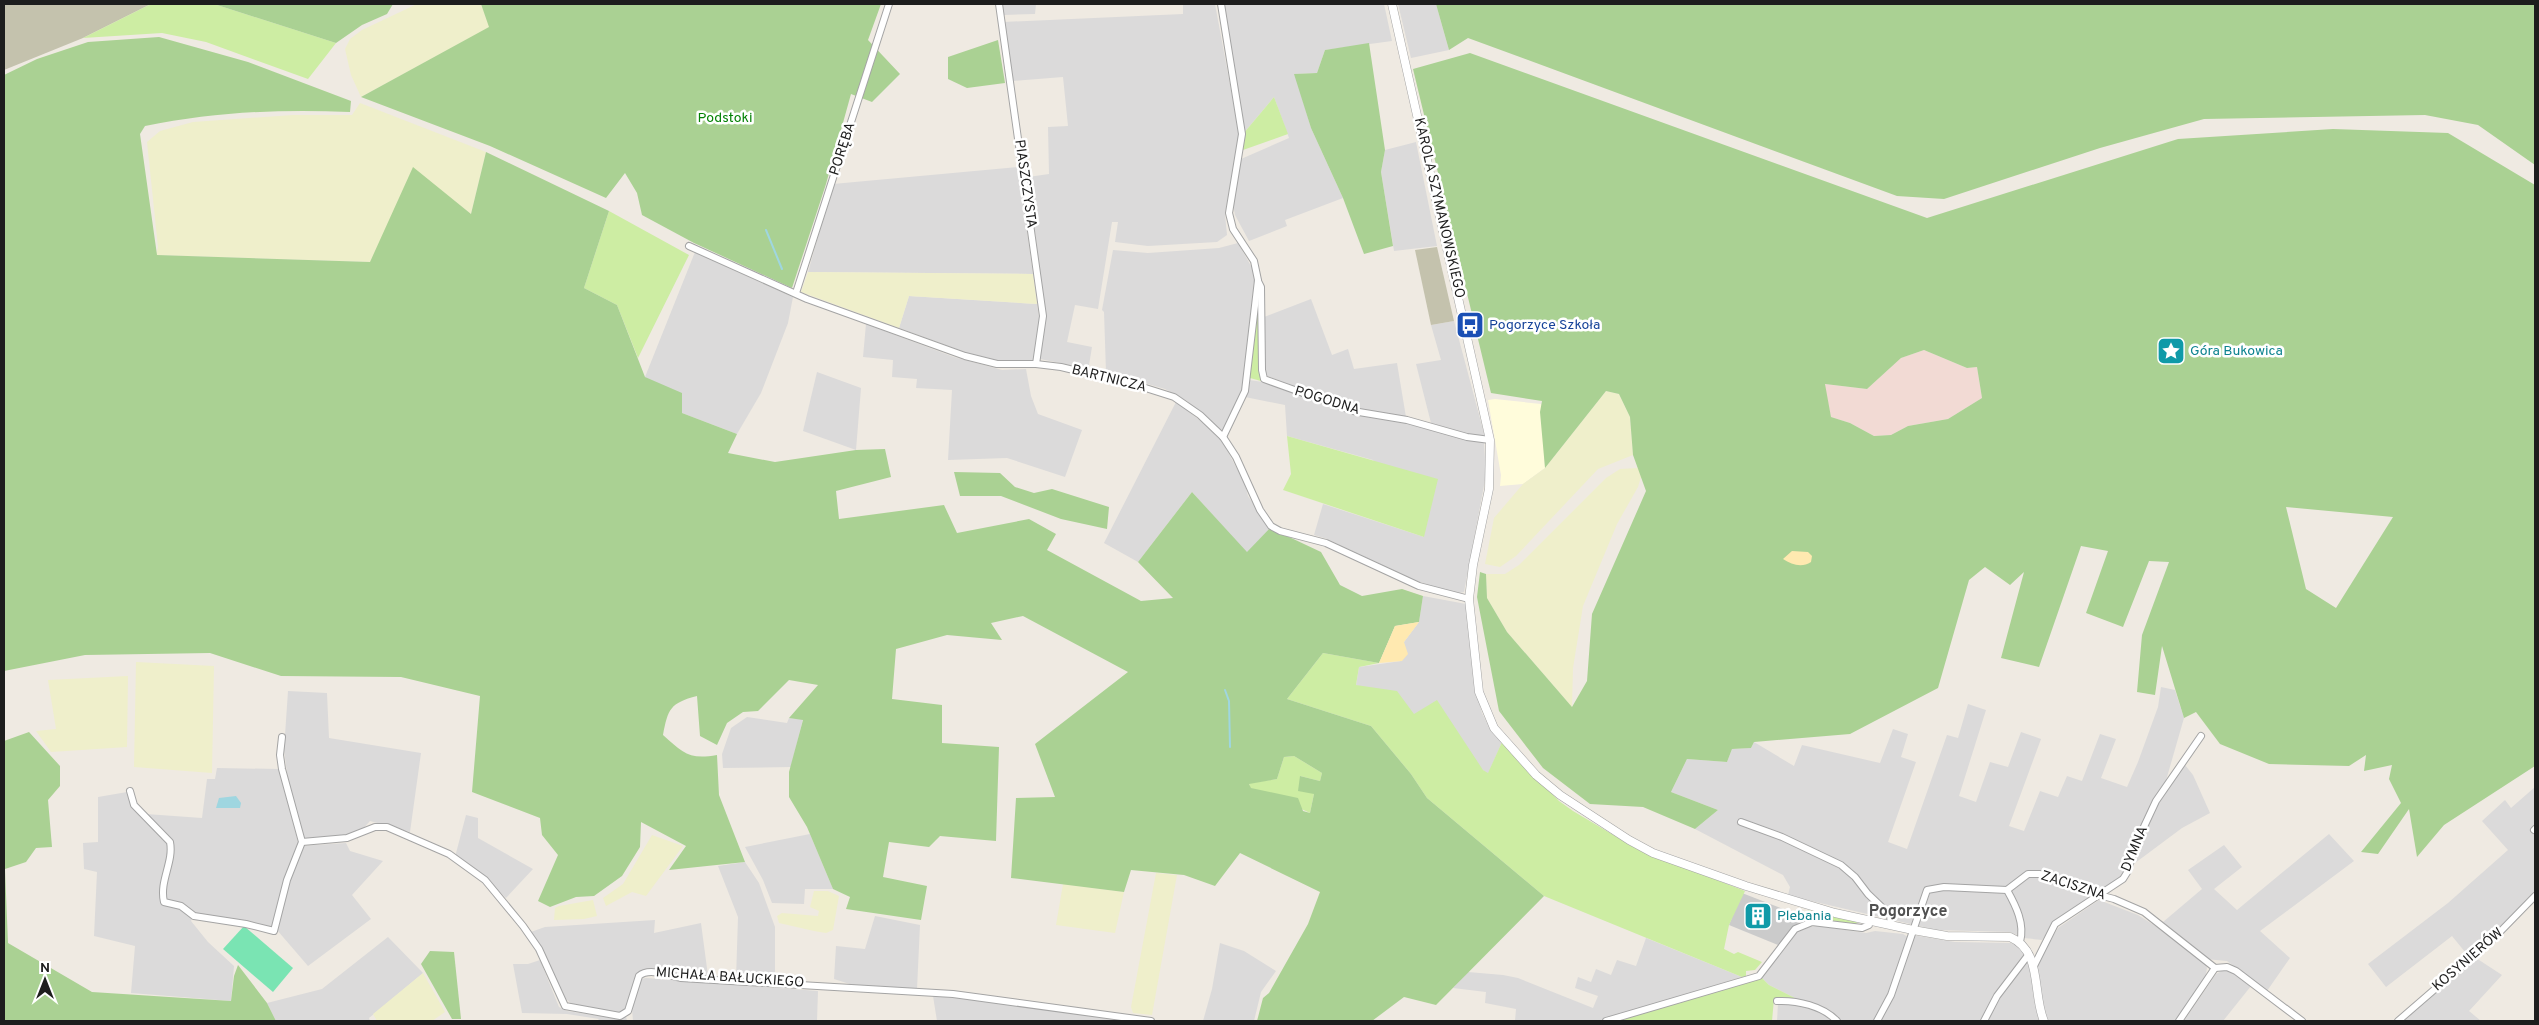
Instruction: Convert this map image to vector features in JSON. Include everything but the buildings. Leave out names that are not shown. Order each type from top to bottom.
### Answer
[{"type":"street","name":"PORĘBA","points":[[796,293],[889,4]]},
{"type":"street","name":"PIASZCZYSTA","points":[[999,4],[1044,316],[1036,364]]},
{"type":"street","points":[[1221,4],[1242,134],[1229,213],[1233,229],[1254,261],[1258,280],[1244,391],[1223,437]]},
{"type":"street","name":"KAROLA SZYMANOWSKIEGO","points":[[1392,4],[1490,440],[1489,489],[1473,565],[1469,599],[1479,692],[1494,728],[1536,775],[1560,795],[1628,840],[1653,853],[1792,901],[1870,921],[1947,936],[2010,937],[2020,942]]},
{"type":"street","name":"BARTNICZA","points":[[689,246],[796,293],[807,300],[983,361],[997,364],[1036,364],[1103,376],[1174,397],[1200,415],[1223,437],[1236,457],[1256,503],[1271,526],[1280,531],[1326,543],[1419,586],[1469,599]]},
{"type":"street","name":"POGODNA","points":[[1258,280],[1261,287],[1262,370],[1264,379],[1353,411],[1407,420],[1467,437],[1490,440]]},
{"type":"street","name":"DYMNA","points":[[2034,966],[2055,924],[2113,887],[2128,872],[2135,846],[2156,801],[2201,736]]},
{"type":"street","points":[[130,792],[134,805],[170,842],[171,848],[163,881],[164,902],[181,906],[194,916],[246,924],[274,931],[287,880],[302,842],[282,769],[280,755],[282,737]]},
{"type":"street","points":[[1741,822],[1782,837],[1841,865],[1855,877],[1868,894],[1890,915],[1891,925]]},
{"type":"street","name":"MICHAŁA BAŁUCKIEGO","points":[[302,842],[348,838],[375,827],[388,828],[423,842],[461,862],[485,880],[523,926],[539,949],[562,1002],[569,1008],[620,1016],[628,1011],[639,976],[642,973],[652,972],[681,978],[954,994],[1151,1021]]},
{"type":"street","name":"ZACISZNA","points":[[2007,890],[2028,874],[2040,874],[2098,896],[2114,899],[2144,912],[2215,968]]},
{"type":"street","points":[[1877,1021],[1891,995],[1926,890],[1944,887],[2007,890],[2018,912],[2022,926],[2020,942],[2029,954],[2034,966],[2044,1021]]},
{"type":"street","name":"KOSYNIERÓW","points":[[2398,1021],[2494,938],[2535,896]]},
{"type":"street","points":[[1606,1021],[1759,976],[1795,929],[1805,923],[1818,922],[1862,928],[1869,925],[1870,921]]},
{"type":"street","points":[[1984,1021],[1997,996],[2029,954]]},
{"type":"street","points":[[2180,1021],[2215,968],[2227,967],[2236,971],[2302,1021]]},
{"type":"street","points":[[1777,1001],[1794,1001],[1808,1005],[1824,1011],[1837,1021]]},
{"type":"shaded area","points":[[4,4],[151,4],[83,38],[4,70]]},
{"type":"shaded area","points":[[1002,4],[1036,4],[1035,14],[1004,15]]},
{"type":"shaded area","points":[[1183,4],[1215,4],[1239,133],[1225,214],[1227,235],[1217,242],[1148,246],[1115,242],[1118,222],[1112,222],[1098,309],[1075,305],[1067,342],[1092,347],[1089,365],[1085,368],[1040,359],[1046,319],[1028,177],[1049,174],[1048,127],[1068,126],[1063,77],[1013,81],[1004,22],[1183,14]]},
{"type":"shaded area","points":[[1224,4],[1384,4],[1392,41],[1325,50],[1317,73],[1295,74],[1311,128],[1343,198],[1285,220],[1287,226],[1249,241],[1235,215],[1233,205],[1241,159],[1289,138],[1274,97],[1243,134]]},
{"type":"shaded area","points":[[1398,4],[1436,4],[1449,50],[1411,58]]},
{"type":"shaded area","points":[[1416,142],[1437,246],[1394,251],[1381,172],[1385,150]]},
{"type":"shaded area","points":[[1018,167],[1033,274],[808,272],[833,184]]},
{"type":"shaded area","points":[[1238,243],[1255,273],[1243,388],[1225,430],[1222,431],[1187,401],[1165,389],[1106,372],[1104,312],[1102,310],[1113,250],[1148,253],[1219,248]]},
{"type":"shaded area","points":[[1437,247],[1454,321],[1431,325],[1415,250]]},
{"type":"shaded area","points":[[695,252],[793,297],[788,323],[761,393],[737,434],[682,413],[645,377]]},
{"type":"shaded area","points":[[909,296],[1037,304],[1040,323],[1034,362],[996,360],[967,353],[899,328]]},
{"type":"shaded area","points":[[1311,299],[1332,355],[1348,349],[1354,369],[1397,363],[1406,417],[1347,408],[1265,375],[1264,317]]},
{"type":"shaded area","points":[[1454,321],[1485,437],[1476,437],[1431,423],[1416,364],[1441,360],[1431,325]]},
{"type":"shaded area","points":[[866,324],[954,357],[1002,370],[1026,369],[1031,396],[1038,414],[1082,430],[1065,477],[1007,458],[948,460],[952,390],[916,388],[917,379],[892,377],[893,360],[863,357]]},
{"type":"shaded area","points":[[1924,350],[1967,368],[1977,367],[1982,398],[1948,419],[1908,426],[1891,435],[1874,436],[1850,423],[1831,417],[1824,384],[1867,389],[1901,358]]},
{"type":"shaded area","points":[[817,372],[861,388],[856,450],[803,431]]},
{"type":"shaded area","points":[[1249,380],[1270,383],[1352,413],[1419,424],[1484,443],[1486,475],[1464,592],[1455,594],[1414,580],[1327,539],[1314,535],[1323,504],[1424,537],[1373,460],[1287,436],[1285,405],[1245,397]]},
{"type":"shaded area","points":[[1495,399],[1541,404],[1545,468],[1523,484],[1500,486],[1501,475],[1488,400]]},
{"type":"shaded area","points":[[1176,402],[1219,435],[1245,484],[1248,496],[1270,528],[1247,553],[1192,492],[1138,562],[1104,543]]},
{"type":"shaded area","points":[[1423,596],[1466,604],[1476,692],[1482,713],[1491,731],[1502,742],[1488,774],[1414,715],[1356,685],[1359,667],[1401,661],[1404,642],[1419,622]]},
{"type":"shaded area","points":[[2161,687],[2175,690],[2184,718],[2165,784],[2123,876],[2111,886],[2058,918],[2042,940],[2024,938],[2010,932],[1936,930],[1788,895],[1790,887],[1783,875],[1695,829],[1718,810],[1671,792],[1687,759],[1727,762],[1732,749],[1751,748],[1754,742],[1794,766],[1802,745],[1880,763],[1893,729],[1908,734],[1901,757],[1916,762],[1888,842],[1907,849],[1947,735],[1958,738],[1968,704],[1986,710],[1959,796],[1976,802],[1990,762],[2008,767],[2021,732],[2041,739],[2009,826],[2024,831],[2040,791],[2058,797],[2067,776],[2082,781],[2100,734],[2116,739],[2101,778],[2127,787],[2158,707]]},
{"type":"shaded area","points":[[288,691],[327,693],[329,738],[421,753],[410,832],[370,821],[359,833],[346,838],[304,842],[288,781],[284,750]]},
{"type":"shaded area","points":[[747,717],[787,723],[789,718],[803,719],[791,767],[723,768],[722,754],[731,728]]},
{"type":"shaded area","points":[[2185,765],[2193,775],[2210,813],[2182,828],[2131,866],[2157,802]]},
{"type":"shaded area","points":[[217,768],[279,769],[299,846],[346,843],[350,851],[383,861],[352,895],[371,919],[308,966],[277,930],[194,914],[191,921],[208,942],[234,966],[231,1001],[131,993],[135,946],[94,936],[97,872],[84,869],[83,843],[98,842],[98,797],[133,791],[136,804],[146,814],[202,818],[207,779],[215,779]]},
{"type":"shaded area","points":[[2535,787],[2535,893],[2470,958],[2452,936],[2386,987],[2368,964],[2448,903],[2508,850],[2482,821],[2505,800],[2511,808]]},
{"type":"shaded area","points":[[466,815],[478,818],[478,838],[533,869],[506,898],[475,869],[455,857]]},
{"type":"shaded area","points":[[810,834],[833,889],[805,889],[804,904],[772,903],[763,880],[745,847]]},
{"type":"shaded area","points":[[2329,834],[2354,861],[2260,931],[2290,958],[2267,991],[2227,961],[2205,959],[2163,922],[2202,889],[2188,870],[2224,845],[2242,867],[2214,889],[2237,910]]},
{"type":"shaded area","points":[[745,862],[759,883],[775,927],[775,978],[770,980],[736,979],[738,917],[718,866]]},
{"type":"shaded area","points":[[1742,893],[1804,917],[1778,945],[1729,925]]},
{"type":"shaded area","points":[[2099,900],[2138,915],[2205,963],[2207,968],[2205,980],[2177,1021],[2046,1021],[2035,966],[2058,928]]},
{"type":"shaded area","points":[[875,916],[920,925],[917,989],[856,986],[834,979],[836,946],[865,949]]},
{"type":"shaded area","points":[[655,920],[654,933],[701,923],[708,976],[645,970],[626,1009],[619,1014],[577,1008],[562,996],[528,933],[545,927]]},
{"type":"shaded area","points":[[1818,926],[1866,933],[1875,931],[1903,934],[1908,937],[1889,995],[1875,1021],[1841,1021],[1825,1008],[1795,998],[1769,985],[1762,978],[1797,932],[1806,927]]},
{"type":"shaded area","points":[[1913,935],[1955,942],[2011,943],[2018,946],[2025,954],[1994,995],[1981,1021],[1880,1021]]},
{"type":"shaded area","points":[[388,937],[423,973],[369,1018],[370,1021],[276,1021],[267,1003],[322,989]]},
{"type":"shaded area","points":[[1646,938],[1742,977],[1598,1021],[1515,1021],[1516,1009],[1485,1003],[1486,992],[1453,988],[1468,972],[1503,975],[1518,978],[1593,1008],[1598,996],[1575,988],[1578,977],[1591,982],[1596,969],[1611,975],[1617,960],[1636,966]]},
{"type":"shaded area","points":[[1220,943],[1244,951],[1276,971],[1261,992],[1254,1021],[1203,1021],[1212,989]]},
{"type":"shaded area","points":[[2028,958],[2031,967],[2034,999],[2040,1021],[1988,1021],[1999,998]]},
{"type":"shaded area","points":[[2476,958],[2502,975],[2469,1011],[2481,1021],[2403,1021]]},
{"type":"shaded area","points":[[540,960],[559,1007],[567,1011],[620,1019],[626,1016],[627,1021],[597,1021],[599,1019],[567,1014],[522,1013],[513,964],[528,964]]},
{"type":"shaded area","points":[[2225,969],[2235,972],[2251,986],[2223,1021],[2184,1021],[2216,974]]},
{"type":"shaded area","points":[[641,979],[818,991],[817,1021],[633,1021],[632,1009]]},
{"type":"shaded area","points":[[933,996],[972,999],[1124,1021],[937,1021]]},
{"type":"shaded area","points":[[1778,1004],[1794,1004],[1824,1012],[1834,1021],[1777,1021]]},
{"type":"green space","points":[[151,4],[214,4],[336,43],[308,79],[206,42],[162,33],[83,38]]},
{"type":"green space","points":[[214,4],[393,4],[387,14],[362,25],[336,43]]},
{"type":"green space","points":[[417,4],[481,4],[490,27],[361,97],[351,75],[345,49],[350,39],[362,30]]},
{"type":"green space","name":"Podstoki","points":[[481,4],[881,4],[868,40],[900,74],[872,102],[851,94],[826,184],[792,288],[694,243],[642,215],[637,193],[625,173],[606,198],[490,146],[361,97],[489,27]]},
{"type":"green space","points":[[1436,4],[2535,4],[2535,165],[2478,125],[2425,115],[2204,119],[2100,148],[1944,199],[1897,196],[1468,38],[1449,50]]},
{"type":"green space","points":[[159,37],[248,62],[351,101],[350,112],[298,111],[247,113],[197,117],[145,126],[140,134],[157,255],[370,262],[413,167],[471,214],[486,152],[609,211],[584,288],[617,305],[645,377],[682,393],[682,413],[737,434],[728,453],[775,462],[856,450],[885,449],[891,477],[836,491],[839,519],[944,505],[957,533],[1029,519],[1056,534],[1047,550],[1141,601],[1173,598],[1138,562],[1192,492],[1247,552],[1270,528],[1321,552],[1340,585],[1362,596],[1402,589],[1423,596],[1419,622],[1395,626],[1379,663],[1323,653],[1287,699],[1371,726],[1411,774],[1427,798],[1544,896],[1436,1005],[1404,997],[1372,1021],[1257,1021],[1263,998],[1269,993],[1308,924],[1320,892],[1240,853],[1215,886],[1184,875],[1131,870],[1124,892],[1011,878],[1016,798],[1055,797],[1035,744],[1128,672],[1023,616],[991,623],[1002,640],[947,635],[896,649],[892,699],[942,705],[942,743],[999,747],[996,841],[940,836],[929,847],[889,842],[883,877],[927,886],[921,920],[846,909],[850,897],[833,889],[807,827],[789,797],[789,772],[803,720],[789,718],[818,685],[789,680],[758,711],[743,712],[727,723],[717,745],[700,736],[697,696],[681,701],[669,713],[663,735],[681,751],[700,757],[717,755],[719,795],[745,862],[669,870],[686,846],[641,822],[640,847],[622,876],[594,896],[576,897],[550,907],[538,901],[558,855],[542,835],[540,818],[472,792],[480,696],[401,677],[281,676],[210,653],[85,655],[4,671],[4,75],[37,59],[88,42]],"holes":[[[1294,756],[1322,773],[1320,781],[1300,776],[1298,791],[1314,794],[1310,813],[1303,811],[1298,798],[1251,788],[1249,784],[1277,779],[1284,757]]]},
{"type":"green space","points":[[998,40],[1005,83],[967,88],[948,79],[948,57]]},
{"type":"green space","points":[[1369,43],[1385,150],[1381,172],[1393,246],[1364,254],[1343,198],[1311,128],[1294,74],[1317,73],[1325,50]]},
{"type":"green space","points":[[1470,53],[1927,218],[2178,139],[2333,129],[2448,133],[2535,185],[2535,766],[2444,825],[2417,857],[2409,809],[2378,854],[2361,852],[2401,803],[2389,779],[2392,765],[2364,771],[2366,755],[2349,766],[2269,764],[2220,744],[2196,712],[2184,718],[2162,646],[2155,695],[2137,692],[2142,635],[2169,562],[2149,561],[2123,627],[2086,613],[2108,551],[2081,546],[2039,667],[2001,658],[2024,572],[2010,585],[1985,567],[1969,580],[1938,688],[1850,734],[1754,742],[1751,748],[1732,749],[1727,762],[1687,759],[1671,792],[1718,810],[1695,829],[1643,807],[1590,804],[1543,768],[1499,711],[1477,597],[1480,572],[1486,574],[1487,598],[1507,632],[1572,707],[1587,681],[1592,614],[1646,491],[1633,455],[1630,417],[1619,394],[1606,391],[1545,468],[1540,412],[1542,401],[1491,393],[1413,69]],"holes":[[[1924,350],[1967,368],[1977,367],[1982,398],[1948,419],[1908,426],[1891,435],[1874,436],[1850,423],[1831,417],[1825,384],[1867,389],[1901,358]],[[2286,507],[2393,517],[2336,608],[2306,589]]]},
{"type":"green space","points":[[1274,97],[1288,134],[1243,150],[1243,134]]},
{"type":"green space","points":[[360,103],[486,152],[471,214],[413,168],[371,262],[156,255],[158,247],[147,142],[160,131],[193,122],[293,115],[352,115]]},
{"type":"green space","points":[[609,211],[689,255],[638,358],[617,305],[584,288]]},
{"type":"green space","points":[[808,272],[1033,274],[1037,304],[909,296],[899,328],[801,292]]},
{"type":"green space","points":[[1259,289],[1261,381],[1250,378],[1252,336]]},
{"type":"green space","points":[[1606,391],[1619,394],[1630,417],[1633,455],[1598,469],[1516,556],[1500,567],[1485,564],[1494,518],[1523,484],[1545,468]]},
{"type":"green space","points":[[1287,436],[1438,479],[1424,537],[1283,490],[1291,474]]},
{"type":"green space","points":[[1638,468],[1641,477],[1638,487],[1617,524],[1583,606],[1573,668],[1572,707],[1507,632],[1487,598],[1486,574],[1505,574],[1519,565],[1606,478],[1620,469]]},
{"type":"green space","points":[[954,472],[1000,473],[1015,487],[1034,493],[1052,489],[1109,507],[1107,529],[1061,519],[1001,496],[960,496]]},
{"type":"green space","points":[[1323,653],[1379,663],[1359,667],[1356,685],[1397,691],[1414,714],[1437,700],[1483,770],[1488,773],[1502,742],[1559,801],[1573,811],[1637,849],[1745,891],[1729,925],[1724,949],[1734,954],[1738,952],[1762,962],[1755,970],[1746,971],[1746,976],[1742,977],[1544,896],[1427,798],[1411,774],[1371,726],[1287,699]]},
{"type":"green space","points":[[136,662],[214,666],[212,773],[134,767]]},
{"type":"green space","points":[[128,676],[127,747],[51,752],[36,731],[56,729],[48,680]]},
{"type":"green space","points":[[29,732],[60,766],[60,786],[48,800],[52,847],[36,848],[26,862],[5,869],[8,943],[92,992],[231,1001],[234,976],[238,965],[267,1003],[276,1021],[4,1021],[4,741]]},
{"type":"green space","points":[[1294,756],[1322,773],[1320,781],[1300,776],[1314,794],[1310,813],[1272,795],[1250,788],[1249,783],[1277,779],[1284,757]]},
{"type":"green space","points":[[652,835],[683,846],[646,896],[632,892],[606,906],[603,898],[623,884]]},
{"type":"green space","points":[[1156,873],[1177,875],[1152,1015],[1133,1013],[1131,1007]]},
{"type":"green space","points":[[1063,884],[1124,892],[1115,933],[1056,925]]},
{"type":"green space","points":[[814,891],[828,891],[839,896],[833,930],[826,933],[779,923],[777,916],[782,913],[818,916],[819,911],[810,907]]},
{"type":"green space","points":[[593,900],[597,916],[584,919],[554,920],[555,908]]},
{"type":"green space","points":[[1808,910],[1857,921],[1856,925],[1805,919]]},
{"type":"green space","points":[[244,926],[293,968],[273,992],[223,949]]},
{"type":"green space","points":[[430,951],[454,952],[461,1019],[452,1019],[421,964]]},
{"type":"green space","points":[[423,973],[445,1012],[432,1021],[377,1021],[373,1014]]},
{"type":"green space","points":[[1762,978],[1769,985],[1795,998],[1774,999],[1772,1021],[1616,1021]]},
{"type":"sand","points":[[1792,551],[1808,552],[1812,556],[1811,562],[1797,565],[1783,559]]},
{"type":"sand","points":[[1419,622],[1404,642],[1408,654],[1402,661],[1379,663],[1395,626]]},
{"type":"water","points":[[236,796],[241,803],[240,808],[216,808],[219,798]]},
{"type":"waterway","points":[[766,230],[782,269]]},
{"type":"waterway","points":[[1225,690],[1229,701],[1230,747]]},
{"type":"place","name":"Pogorzyce Szkoła","points":[[1470,325]]},
{"type":"place","name":"Góra Bukowica","points":[[2171,351]]},
{"type":"place","name":"Plebania","points":[[1758,916]]},
{"type":"district","name":"Pogorzyce","points":[[1908,912]]}]
